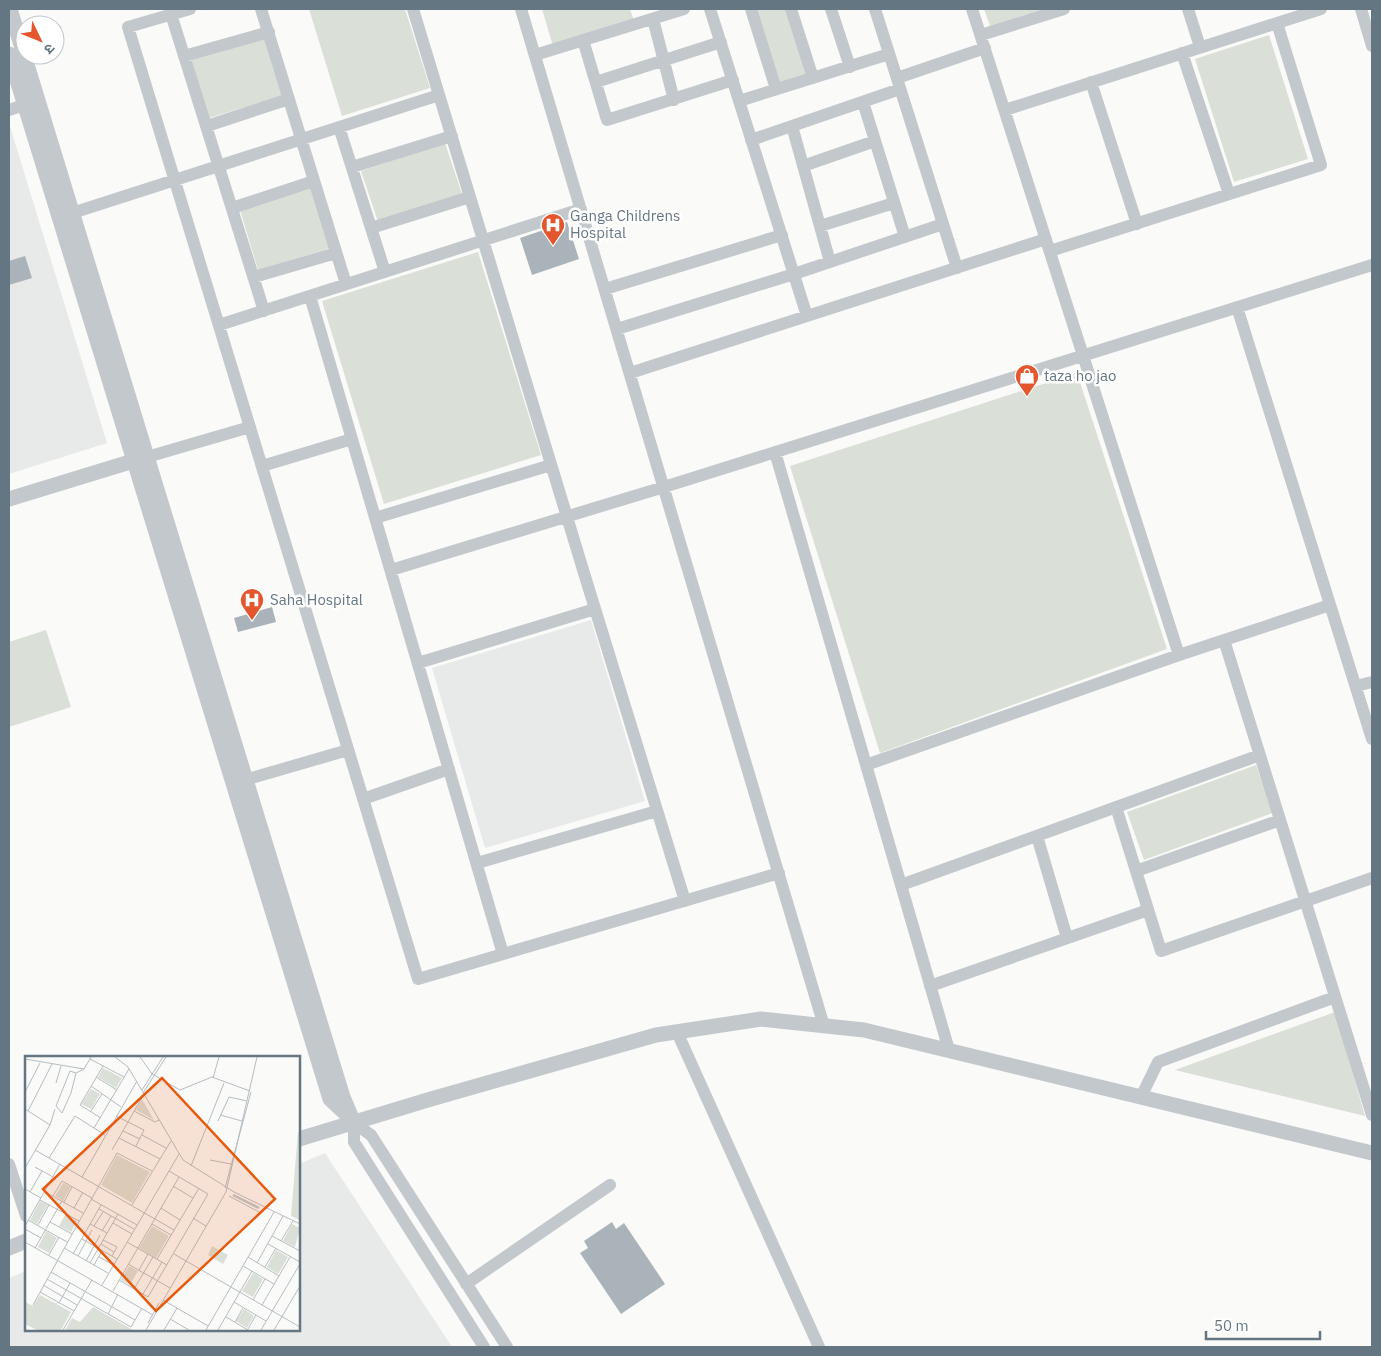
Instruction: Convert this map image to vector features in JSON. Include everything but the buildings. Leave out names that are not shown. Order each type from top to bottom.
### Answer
[{"type":"street","points":[[10,9],[31,103],[238,781],[330,1099],[354,1123],[371,1135],[507,1347]]},
{"type":"street","points":[[190,9],[128,27],[418,979],[779,873]]},
{"type":"street","points":[[262,9],[346,284]]},
{"type":"street","points":[[413,9],[566,516],[685,901]]},
{"type":"street","points":[[521,9],[824,1026]]},
{"type":"street","points":[[535,55],[653,19],[670,11],[684,9]]},
{"type":"street","points":[[710,9],[807,316]]},
{"type":"street","points":[[751,9],[776,90]]},
{"type":"street","points":[[791,9],[813,78]]},
{"type":"street","points":[[831,9],[850,67]]},
{"type":"street","points":[[875,9],[957,268]]},
{"type":"street","points":[[972,9],[1179,655]]},
{"type":"street","points":[[981,35],[1064,9]]},
{"type":"street","points":[[1188,9],[1200,47]]},
{"type":"street","points":[[1005,110],[1321,9]]},
{"type":"street","points":[[1361,9],[1372,46]]},
{"type":"street","points":[[171,14],[264,311]]},
{"type":"street","points":[[653,19],[674,100]]},
{"type":"street","points":[[630,373],[957,268],[1137,224],[1321,165],[1277,23]]},
{"type":"street","points":[[184,56],[269,32]]},
{"type":"street","points":[[583,40],[607,120],[732,80]]},
{"type":"street","points":[[596,82],[720,42]]},
{"type":"street","points":[[751,140],[863,102],[898,84],[985,48]]},
{"type":"street","points":[[1182,53],[1229,194]]},
{"type":"street","points":[[9,54],[31,103]]},
{"type":"street","points":[[739,101],[889,54]]},
{"type":"street","points":[[1091,82],[1137,224]]},
{"type":"street","points":[[66,215],[439,95]]},
{"type":"street","points":[[207,126],[289,99]]},
{"type":"street","points":[[863,102],[904,237]]},
{"type":"street","points":[[9,110],[31,103]]},
{"type":"street","points":[[792,126],[830,262]]},
{"type":"street","points":[[339,127],[385,272]]},
{"type":"street","points":[[352,167],[452,136]]},
{"type":"street","points":[[803,166],[876,141]]},
{"type":"street","points":[[232,208],[314,181]]},
{"type":"street","points":[[372,228],[470,197]]},
{"type":"street","points":[[820,226],[894,203]]},
{"type":"street","points":[[219,325],[581,209]]},
{"type":"street","points":[[617,329],[794,274],[943,224]]},
{"type":"street","points":[[605,289],[782,236]]},
{"type":"street","points":[[254,278],[336,253]]},
{"type":"street","points":[[390,570],[664,487],[1372,265]]},
{"type":"street","points":[[310,296],[503,954]]},
{"type":"street","points":[[1237,307],[1372,739]]},
{"type":"street","points":[[9,499],[250,427]]},
{"type":"street","points":[[262,466],[352,439]]},
{"type":"street","points":[[775,452],[949,1050]]},
{"type":"street","points":[[375,518],[551,465]]},
{"type":"street","points":[[866,765],[1179,655],[1330,605]]},
{"type":"street","points":[[418,663],[595,609]]},
{"type":"street","points":[[1224,640],[1372,1115]]},
{"type":"street","points":[[1356,686],[1372,682]]},
{"type":"street","points":[[238,781],[348,750]]},
{"type":"street","points":[[901,886],[1260,755]]},
{"type":"street","points":[[363,799],[449,769]]},
{"type":"street","points":[[1116,808],[1161,951],[1372,878]]},
{"type":"street","points":[[477,863],[657,811]]},
{"type":"street","points":[[1136,871],[1280,820]]},
{"type":"street","points":[[1037,836],[1067,938]]},
{"type":"street","points":[[930,986],[1148,910]]},
{"type":"street","points":[[1141,1097],[1158,1062],[1335,997]]},
{"type":"street","points":[[300,1140],[431,1099],[637,1040],[761,1019],[864,1030],[1372,1153]]},
{"type":"street","points":[[677,1032],[819,1347]]},
{"type":"street","points":[[354,1123],[354,1142],[484,1347]]},
{"type":"street","points":[[9,1164],[22,1187],[25,1209]]},
{"type":"street","points":[[466,1284],[610,1185]]},
{"type":"street","points":[[9,1248],[25,1241]]},
{"type":"shaded area","points":[[309,9],[405,9],[430,88],[342,116]]},
{"type":"shaded area","points":[[542,9],[630,9],[634,21],[553,46]]},
{"type":"shaded area","points":[[756,9],[785,9],[807,76],[781,85]]},
{"type":"shaded area","points":[[984,9],[1044,9],[990,26]]},
{"type":"shaded area","points":[[1269,35],[1308,159],[1234,182],[1195,59]]},
{"type":"shaded area","points":[[265,38],[282,96],[209,118],[191,60]]},
{"type":"shaded area","points":[[9,123],[107,443],[9,474]]},
{"type":"shaded area","points":[[445,143],[462,194],[378,222],[361,171]]},
{"type":"shaded area","points":[[312,188],[330,248],[258,270],[240,210]]},
{"type":"shaded area","points":[[478,252],[541,455],[384,504],[322,301]]},
{"type":"shaded area","points":[[1077,373],[1167,649],[880,753],[790,466]]},
{"type":"shaded area","points":[[591,620],[645,801],[485,848],[432,668]]},
{"type":"shaded area","points":[[46,630],[71,707],[9,727],[9,642]]},
{"type":"shaded area","points":[[1256,765],[1273,813],[1144,860],[1127,812]]},
{"type":"shaded area","points":[[1335,1012],[1365,1116],[1175,1070]]},
{"type":"shaded area","points":[[325,1153],[452,1347],[9,1347],[9,1278],[25,1271],[25,1331],[300,1331],[300,1164]]},
{"type":"place","name":"Ganga Childrens Hospital","points":[[553,246]]},
{"type":"place","name":"taza ho jao","points":[[1027,397]]},
{"type":"place","name":"Saha Hospital","points":[[252,621]]}]
